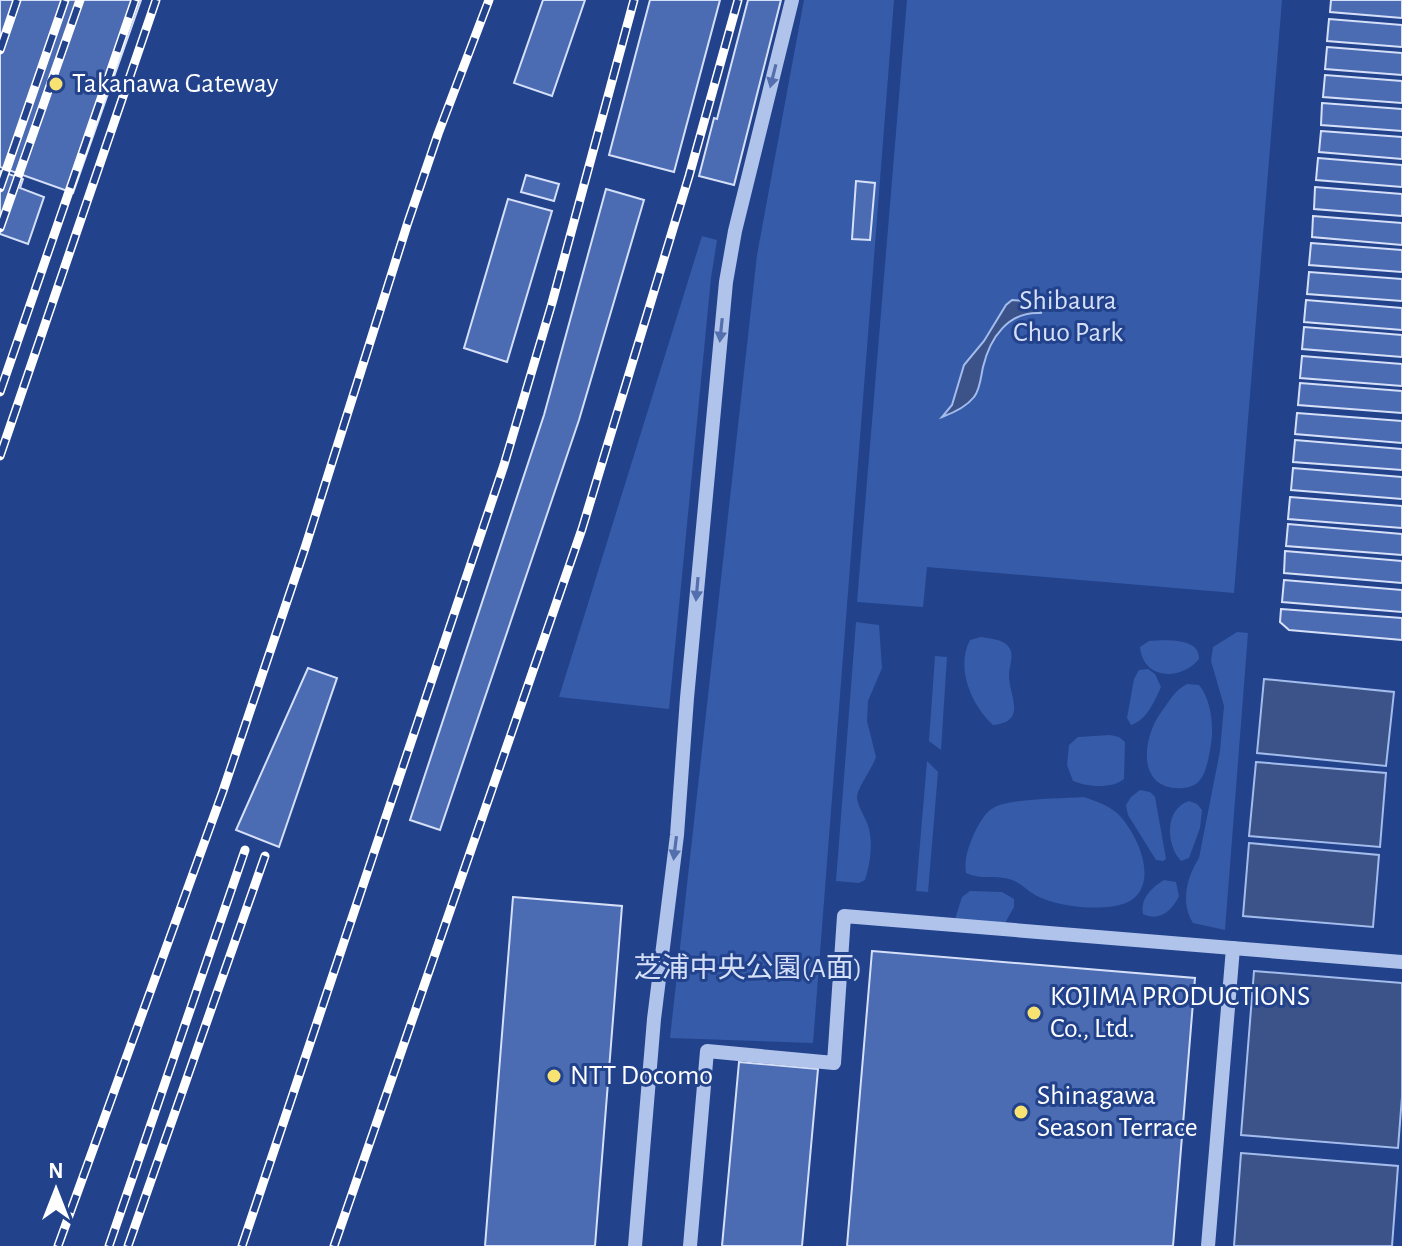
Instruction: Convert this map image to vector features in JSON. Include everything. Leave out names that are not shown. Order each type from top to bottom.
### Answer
[{"type":"street","points":[[635,1246],[654,1019],[677,835],[688,682],[726,282],[735,231],[792,0]]},
{"type":"street","points":[[690,1246],[707,1051],[834,1063],[844,916],[1402,962]]},
{"type":"street","points":[[1208,1246],[1233,948]]},
{"type":"green space","name":"芝浦中央公園(A面)","points":[[804,0],[894,0],[813,1043],[670,1038],[757,255]]},
{"type":"green space","name":"Shibaura Chuo Park","points":[[907,0],[1282,0],[1234,593],[927,567],[923,607],[857,602]]},
{"type":"green space","points":[[702,236],[717,240],[669,709],[559,697]]},
{"type":"green space","points":[[856,622],[879,625],[882,668],[868,701],[867,721],[876,757],[857,798],[871,841],[867,874],[865,880],[859,883],[836,881]]},
{"type":"green space","points":[[1237,632],[1248,633],[1225,930],[1193,923],[1186,898],[1188,881],[1199,858],[1220,751],[1224,706],[1211,661],[1213,647]]},
{"type":"green space","points":[[981,637],[1001,641],[1011,652],[1009,675],[1014,707],[1010,719],[1004,723],[993,725],[985,717],[968,686],[964,662],[966,651],[970,640]]},
{"type":"green space","points":[[1149,641],[1188,643],[1198,652],[1199,659],[1173,674],[1155,671],[1143,658],[1140,647]]},
{"type":"green space","points":[[935,656],[947,657],[941,750],[929,741]]},
{"type":"green space","points":[[1148,669],[1155,674],[1161,687],[1146,715],[1131,725],[1127,718],[1134,679],[1139,670]]},
{"type":"green space","points":[[1187,684],[1199,685],[1203,691],[1211,713],[1212,737],[1200,780],[1184,788],[1168,787],[1157,781],[1150,772],[1147,748],[1155,722],[1176,692]]},
{"type":"green space","points":[[1110,735],[1125,742],[1124,779],[1100,786],[1073,781],[1067,765],[1069,745],[1078,737]]},
{"type":"green space","points":[[927,761],[938,772],[928,892],[916,891]]},
{"type":"green space","points":[[1140,790],[1150,792],[1155,797],[1166,859],[1163,861],[1156,860],[1128,815],[1126,805]]},
{"type":"green space","points":[[1084,797],[1117,813],[1139,846],[1145,873],[1143,885],[1137,895],[1126,903],[1093,908],[1067,905],[1035,895],[1009,879],[966,873],[971,841],[991,809],[1014,802]]},
{"type":"green space","points":[[1189,801],[1202,810],[1200,828],[1189,858],[1181,861],[1172,846],[1170,828],[1175,812]]},
{"type":"green space","points":[[1164,880],[1176,882],[1179,896],[1176,901],[1160,916],[1143,914],[1143,903],[1148,894]]},
{"type":"green space","points":[[970,891],[1002,892],[1014,899],[1014,907],[1005,923],[955,919],[962,897]]},
{"type":"shaded area","points":[[1012,300],[1035,302],[1043,307],[1041,313],[1019,317],[1002,328],[986,356],[976,394],[964,406],[942,417],[952,405],[964,365]]},
{"type":"shaded area","points":[[1264,679],[1394,692],[1386,766],[1257,753]]},
{"type":"shaded area","points":[[1256,762],[1386,773],[1380,847],[1249,836]]},
{"type":"shaded area","points":[[1249,843],[1379,855],[1373,927],[1243,916]]},
{"type":"shaded area","points":[[1254,971],[1402,983],[1402,1097],[1398,1148],[1241,1135]]},
{"type":"shaded area","points":[[1241,1153],[1398,1166],[1392,1246],[1234,1246]]},
{"type":"building","name":"Takanawa Gateway","points":[[0,0],[141,0],[73,193],[0,167]]},
{"type":"building","points":[[543,0],[585,0],[552,96],[514,83]]},
{"type":"building","points":[[650,0],[720,0],[674,172],[609,155]]},
{"type":"building","points":[[748,0],[781,0],[734,185],[699,176]]},
{"type":"building","points":[[1331,0],[1402,0],[1402,18],[1330,12]]},
{"type":"building","points":[[1329,19],[1402,25],[1402,47],[1327,41]]},
{"type":"building","points":[[1327,47],[1402,53],[1402,75],[1325,69]]},
{"type":"building","points":[[1325,75],[1402,81],[1402,103],[1323,97]]},
{"type":"building","points":[[1322,103],[1402,109],[1402,131],[1321,125]]},
{"type":"building","points":[[1321,131],[1402,137],[1402,159],[1319,152]]},
{"type":"building","points":[[1318,158],[1402,165],[1402,187],[1316,180]]},
{"type":"building","points":[[0,171],[23,179],[20,188],[44,197],[28,244],[0,234]]},
{"type":"building","points":[[526,175],[559,184],[554,201],[521,192]]},
{"type":"building","points":[[856,181],[875,183],[870,240],[852,239]]},
{"type":"building","points":[[1315,187],[1402,194],[1402,216],[1314,209]]},
{"type":"building","points":[[606,189],[644,200],[579,420],[440,830],[410,820],[544,415]]},
{"type":"building","points":[[508,199],[552,211],[507,362],[464,348]]},
{"type":"building","points":[[1313,216],[1402,223],[1402,245],[1312,237]]},
{"type":"building","points":[[1311,243],[1402,250],[1402,272],[1309,265]]},
{"type":"building","points":[[1309,272],[1402,279],[1402,301],[1307,294]]},
{"type":"building","points":[[1306,300],[1402,308],[1402,330],[1304,322]]},
{"type":"building","points":[[1304,327],[1402,335],[1402,357],[1302,349]]},
{"type":"building","points":[[1302,356],[1402,364],[1402,386],[1300,378]]},
{"type":"building","points":[[1300,383],[1402,391],[1402,413],[1298,405]]},
{"type":"building","points":[[1297,413],[1402,421],[1402,443],[1295,434]]},
{"type":"building","points":[[1295,440],[1402,449],[1402,470],[1293,462]]},
{"type":"building","points":[[1293,468],[1402,477],[1402,499],[1291,490]]},
{"type":"building","points":[[1290,497],[1402,506],[1402,528],[1288,519]]},
{"type":"building","points":[[1288,524],[1402,534],[1402,555],[1286,546]]},
{"type":"building","points":[[1285,551],[1402,561],[1402,583],[1284,573]]},
{"type":"building","points":[[1284,580],[1402,590],[1402,612],[1282,602]]},
{"type":"building","points":[[1281,609],[1402,618],[1402,640],[1289,630],[1280,622]]},
{"type":"building","points":[[308,668],[337,678],[279,847],[236,830]]},
{"type":"building","name":"NTT Docomo","points":[[513,897],[622,906],[595,1246],[485,1246]]},
{"type":"building","name":"Shinagawa Season Terrace","points":[[872,951],[1195,978],[1173,1246],[847,1246]]},
{"type":"building","points":[[739,1062],[818,1069],[802,1246],[722,1246]]},
{"type":"railway","points":[[0,50],[17,0]]},
{"type":"railway","points":[[0,188],[65,0]]},
{"type":"railway","points":[[0,228],[80,0]]},
{"type":"railway","points":[[0,392],[135,0]]},
{"type":"railway","points":[[0,456],[156,0]]},
{"type":"railway","points":[[58,1246],[223,791],[305,548],[408,222],[489,0]]},
{"type":"railway","points":[[242,1246],[504,465],[552,303],[634,0]]},
{"type":"railway","points":[[334,1246],[582,529],[689,176],[738,0]]},
{"type":"railway","points":[[109,1246],[245,850]]},
{"type":"railway","points":[[128,1246],[265,856]]},
{"type":"place","name":"Takanawa Gateway","points":[[56,84]]},
{"type":"place","name":"KOJIMA PRODUCTIONS Co., Ltd.","points":[[1034,1013]]},
{"type":"place","name":"NTT Docomo","points":[[554,1076]]},
{"type":"place","name":"Shinagawa Season Terrace","points":[[1021,1112]]}]
